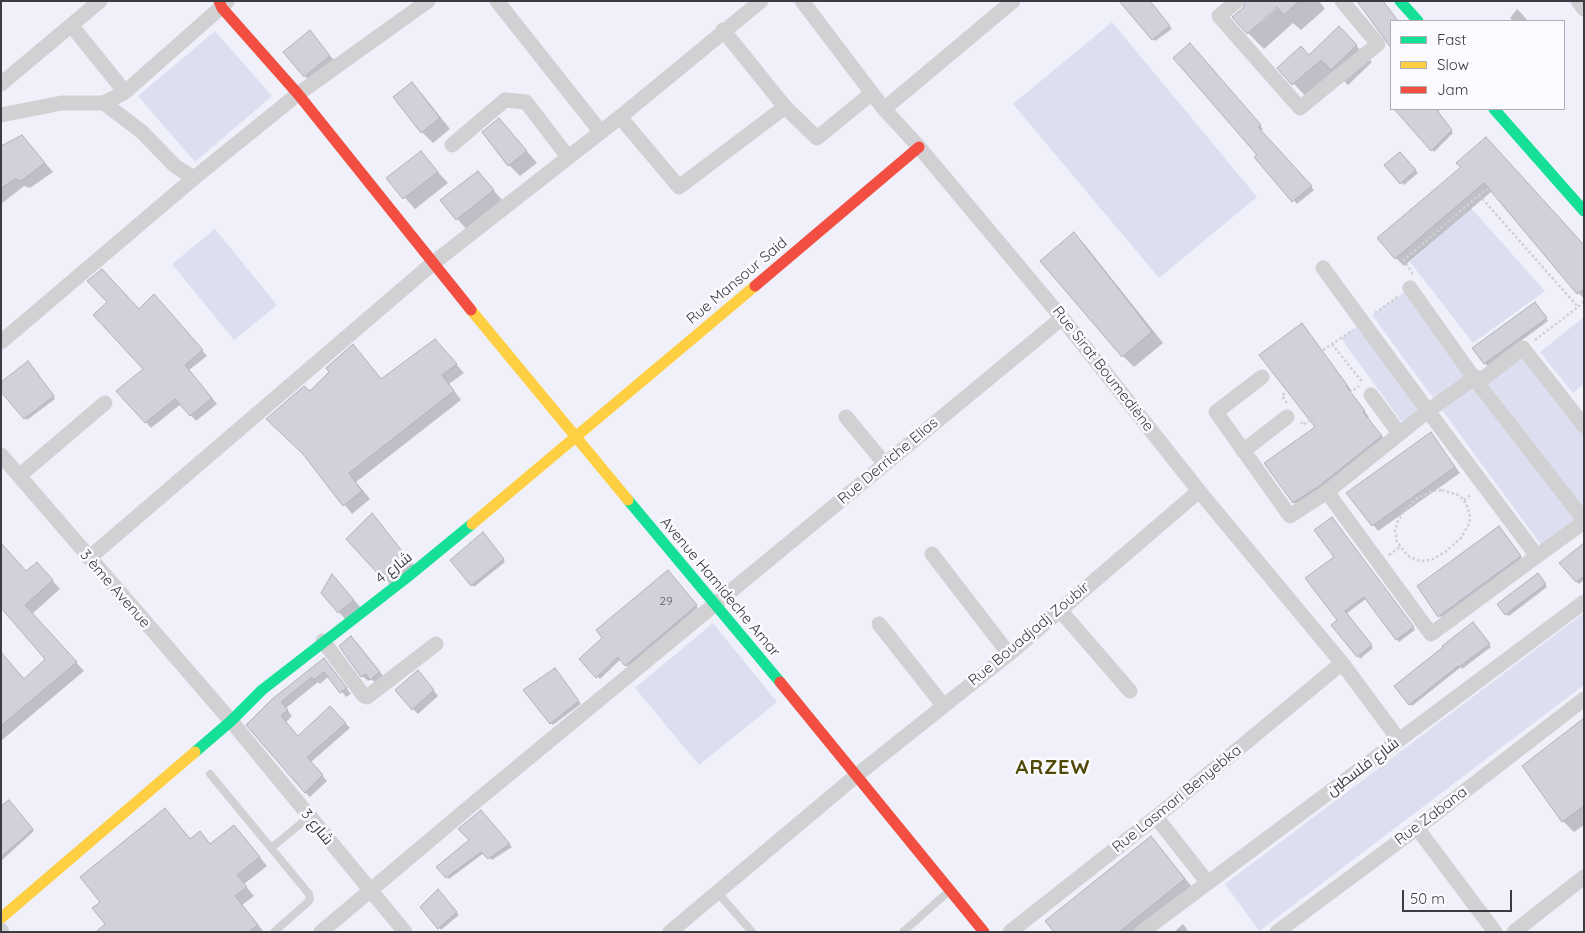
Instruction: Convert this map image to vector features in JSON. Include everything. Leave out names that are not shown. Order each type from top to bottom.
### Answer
[{"type":"street","points":[[1,84],[100,1]]},
{"type":"street","points":[[1,342],[194,178],[298,94],[428,1]]},
{"type":"street","points":[[497,1],[600,131]]},
{"type":"street","points":[[89,558],[432,264],[620,117],[760,1]]},
{"type":"street","name":"Rue Sirat Boumediène","points":[[802,1],[884,110],[919,147],[1062,318],[1199,491],[1342,662],[1399,740]]},
{"type":"street","points":[[884,110],[1013,1]]},
{"type":"street","points":[[1237,1],[1219,16],[1300,108],[1378,44],[1342,1]]},
{"type":"street","points":[[1400,1],[1417,20]]},
{"type":"street","points":[[1578,1],[1584,9]]},
{"type":"street","points":[[1,115],[62,103],[104,103],[125,92],[223,4]]},
{"type":"street","name":"Avenue Hamideche Amar","points":[[223,4],[298,94],[432,264],[857,775],[984,932]]},
{"type":"street","points":[[71,25],[125,92]]},
{"type":"street","points":[[723,30],[785,107],[817,138],[872,93]]},
{"type":"street","points":[[452,144],[505,100],[526,102],[568,156]]},
{"type":"street","points":[[104,103],[142,132],[174,166],[194,178]]},
{"type":"street","points":[[620,117],[679,187],[785,107]]},
{"type":"street","points":[[1495,110],[1584,211]]},
{"type":"street","name":"Rue Mansour Said","points":[[576,438],[919,147]]},
{"type":"street","points":[[1323,268],[1537,556]]},
{"type":"street","points":[[1327,492],[1431,634],[1584,521],[1474,378],[1410,288]]},
{"type":"street","name":"Rue Derriche Elias","points":[[321,932],[369,890],[1062,318]]},
{"type":"street","points":[[1262,377],[1216,412],[1290,516],[1327,492],[1428,411],[1474,378],[1484,378],[1523,348],[1584,426]]},
{"type":"street","points":[[1367,389],[1399,433]]},
{"type":"street","points":[[19,476],[105,402]]},
{"type":"street","points":[[1243,451],[1291,413]]},
{"type":"street","points":[[846,417],[885,464]]},
{"type":"street","name":"شارع 4","points":[[1,918],[231,721],[262,690],[405,579],[576,438]]},
{"type":"street","name":"3 ème Avenue","points":[[1,455],[231,721]]},
{"type":"street","name":"Rue Bouadjadj Zoubir","points":[[670,932],[857,775],[1009,654],[1059,609],[1199,491]]},
{"type":"street","points":[[932,554],[1009,654]]},
{"type":"street","name":"شارع فلسطين","points":[[1142,932],[1584,602]]},
{"type":"street","points":[[1059,609],[1130,691]]},
{"type":"street","points":[[879,624],[943,705]]},
{"type":"street","points":[[323,641],[364,696],[367,697],[436,644]]},
{"type":"street","name":"Rue Lasmari Benyebka","points":[[1010,932],[1156,817],[1342,662]]},
{"type":"street","name":"Rue Zabana","points":[[1277,932],[1417,828],[1584,699]]},
{"type":"street","name":"شارع 3","points":[[231,721],[405,932]]},
{"type":"street","points":[[1156,817],[1208,883]]},
{"type":"street","points":[[1417,828],[1495,932]]},
{"type":"street","points":[[1514,932],[1584,877]]},
{"type":"lane","points":[[210,774],[309,894],[310,899],[274,932]]},
{"type":"lane","points":[[271,848],[309,816]]},
{"type":"lane","points":[[903,932],[950,889]]},
{"type":"lane","points":[[717,892],[752,932]]},
{"type":"path","points":[[1323,350],[1410,288],[1418,280],[1404,260],[1488,189]]},
{"type":"path","points":[[1479,195],[1578,307]]},
{"type":"path","points":[[1523,348],[1584,301]]},
{"type":"path","points":[[1287,392],[1282,396],[1291,413],[1303,425],[1367,389],[1332,344]]},
{"type":"path","points":[[1442,490],[1458,494],[1468,508],[1469,524],[1461,538],[1451,548],[1439,556],[1425,561],[1416,560],[1400,547],[1395,530],[1398,521],[1409,505],[1424,494],[1442,490]]},
{"type":"shaded area","points":[[1112,22],[1257,197],[1159,278],[1013,104]]},
{"type":"shaded area","points":[[215,31],[272,96],[195,162],[138,96]]},
{"type":"shaded area","points":[[1471,208],[1545,291],[1473,343],[1410,262]]},
{"type":"shaded area","points":[[215,229],[277,305],[234,340],[172,264]]},
{"type":"shaded area","points":[[1410,288],[1584,520],[1545,550],[1372,315]]},
{"type":"shaded area","points":[[1584,317],[1584,384],[1573,393],[1540,352]]},
{"type":"shaded area","points":[[1364,322],[1428,411],[1406,428],[1341,338]]},
{"type":"shaded area","points":[[1523,348],[1584,426],[1584,510],[1484,378]]},
{"type":"shaded area","points":[[1584,613],[1584,685],[1259,931],[1225,884]]},
{"type":"shaded area","points":[[713,623],[777,702],[699,765],[635,688]]},
{"type":"building","points":[[1119,1],[1150,1],[1170,26],[1152,40]]},
{"type":"building","points":[[1246,1],[1299,1],[1284,15],[1277,7],[1247,34],[1232,17],[1243,8]]},
{"type":"building","points":[[1357,1],[1383,1],[1397,20],[1390,20],[1390,47]]},
{"type":"building","points":[[1339,26],[1357,45],[1331,70],[1321,60],[1292,85],[1277,68],[1301,46],[1309,55]]},
{"type":"building","points":[[310,30],[330,56],[304,77],[283,52]]},
{"type":"building","points":[[1190,43],[1261,125],[1258,127],[1312,186],[1292,202],[1254,157],[1257,155],[1173,58]]},
{"type":"building","points":[[412,82],[440,118],[421,133],[393,97]]},
{"type":"building","points":[[1395,110],[1437,110],[1452,130],[1431,151]]},
{"type":"building","points":[[499,118],[527,151],[508,166],[482,132]]},
{"type":"building","points":[[22,135],[45,163],[21,181],[15,179],[1,188],[1,146]]},
{"type":"building","points":[[1486,137],[1584,245],[1584,289],[1577,294],[1484,183],[1395,259],[1377,238],[1461,167],[1456,163]]},
{"type":"building","points":[[421,151],[438,172],[403,199],[386,178]]},
{"type":"building","points":[[1400,152],[1416,170],[1400,184],[1384,165]]},
{"type":"building","points":[[478,171],[494,190],[456,220],[440,200]]},
{"type":"building","points":[[1074,232],[1152,332],[1122,357],[1040,261]]},
{"type":"building","points":[[102,269],[139,309],[154,294],[203,350],[185,365],[212,398],[190,416],[175,399],[145,423],[116,391],[143,369],[93,315],[107,302],[87,281]]},
{"type":"building","points":[[1535,302],[1547,318],[1484,364],[1472,348]]},
{"type":"building","points":[[1302,323],[1365,411],[1363,412],[1382,436],[1319,486],[1293,503],[1264,463],[1315,427],[1259,355]]},
{"type":"building","points":[[435,339],[457,364],[442,375],[454,391],[349,473],[362,491],[343,506],[303,454],[266,419],[304,386],[310,391],[329,372],[326,368],[353,344],[381,379]]},
{"type":"building","points":[[28,361],[54,396],[24,419],[1,392],[1,382]]},
{"type":"building","points":[[1431,432],[1455,467],[1372,526],[1346,493]]},
{"type":"building","points":[[372,513],[406,556],[381,577],[346,539]]},
{"type":"building","points":[[1332,517],[1414,627],[1396,640],[1364,597],[1345,611],[1372,645],[1357,657],[1331,625],[1337,620],[1305,578],[1334,557],[1314,530]]},
{"type":"building","points":[[1499,526],[1521,556],[1438,617],[1417,586]]},
{"type":"building","points":[[483,532],[504,559],[471,586],[450,560]]},
{"type":"building","points":[[1,543],[26,571],[37,562],[53,580],[25,605],[77,662],[1,726],[1,652],[24,679],[45,659],[1,608]]},
{"type":"building","points":[[1584,543],[1584,576],[1576,582],[1559,563]]},
{"type":"building","points":[[668,570],[697,605],[625,666],[618,657],[596,678],[579,659],[602,638],[596,630]]},
{"type":"building","points":[[1538,573],[1546,584],[1505,615],[1497,604]]},
{"type":"building","points":[[332,574],[354,600],[338,613],[321,593]]},
{"type":"building","points":[[1473,622],[1490,644],[1458,666],[1409,705],[1394,686]]},
{"type":"building","points":[[351,636],[380,672],[370,680],[366,674],[361,677],[339,646]]},
{"type":"building","points":[[324,658],[347,688],[340,693],[324,672],[314,680],[312,677],[281,702],[288,710],[281,716],[298,736],[330,706],[346,723],[307,757],[323,775],[305,793],[246,725],[271,700]]},
{"type":"building","points":[[555,668],[579,701],[550,724],[523,690]]},
{"type":"building","points":[[418,670],[434,690],[412,710],[395,690]]},
{"type":"building","points":[[1584,718],[1584,806],[1562,822],[1522,766]]},
{"type":"building","points":[[9,800],[33,829],[1,857],[1,806]]},
{"type":"building","points":[[165,808],[190,839],[200,831],[210,844],[234,825],[260,857],[237,875],[247,887],[235,896],[258,925],[249,932],[96,932],[105,924],[92,908],[100,902],[80,877]]},
{"type":"building","points":[[481,810],[510,844],[488,859],[481,852],[446,878],[436,867],[469,840],[458,829]]},
{"type":"building","points":[[1151,836],[1185,879],[1119,932],[1054,932],[1045,921]]},
{"type":"building","points":[[438,889],[457,912],[438,929],[420,907]]},
{"type":"traffic: fast","points":[[1400,1],[1417,20]]},
{"type":"traffic: fast","points":[[1495,110],[1584,211]]},
{"type":"traffic: fast","points":[[628,500],[780,682]]},
{"type":"traffic: fast","points":[[195,752],[231,721],[262,690],[405,579],[472,524]]},
{"type":"traffic: slow","points":[[472,524],[755,286]]},
{"type":"traffic: slow","points":[[471,310],[628,500]]},
{"type":"traffic: slow","points":[[1,918],[195,752]]},
{"type":"traffic: jam","points":[[219,1],[222,8],[298,94],[471,310]]},
{"type":"traffic: jam","points":[[755,286],[919,147]]},
{"type":"traffic: jam","points":[[780,682],[984,932]]},
{"type":"district","name":"ARZEW","points":[[1053,768]]}]
